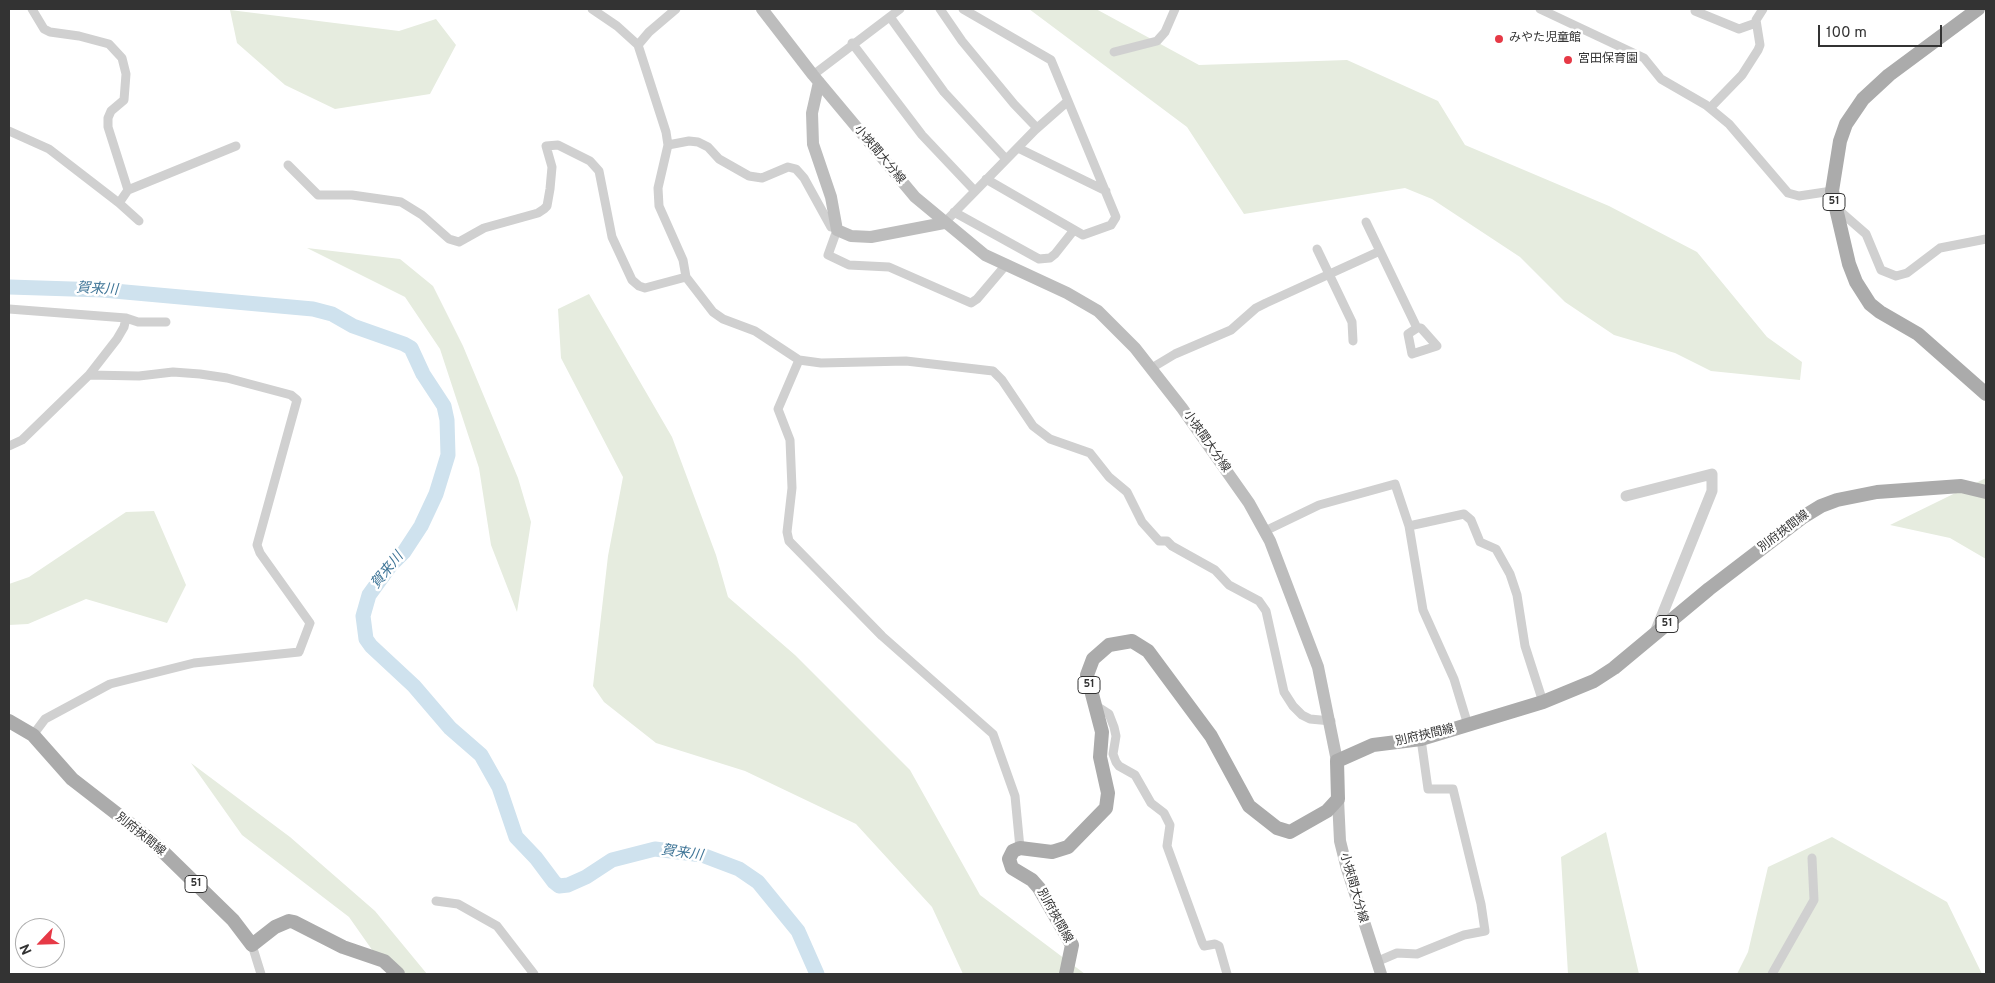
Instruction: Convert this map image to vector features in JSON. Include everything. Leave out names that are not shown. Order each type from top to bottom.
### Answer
[{"type":"main road","name":"小挾間大分線","points":[[762,9],[816,79],[915,197],[944,223],[985,255],[1098,311],[1122,334],[1217,456],[1250,503],[1290,592],[1318,667],[1331,721],[1337,761]]},
{"type":"main road","name":"51","points":[[1978,9],[1889,75],[1863,99],[1846,124],[1840,141],[1835,158],[1832,190],[1853,276],[1870,304],[1918,334],[1986,394]]},
{"type":"main road","points":[[816,79],[812,113],[813,144],[831,197],[836,228],[851,236],[871,237],[944,223]]},
{"type":"main road","name":"別府挾間線","points":[[1337,761],[1378,744],[1420,739],[1543,702],[1575,690],[1599,678],[1654,636],[1709,589],[1803,517],[1829,502],[1877,492],[1961,486],[1986,492]]},
{"type":"main road","name":"51","points":[[1020,848],[1044,852],[1062,850],[1072,843],[1104,810],[1108,793],[1100,766],[1102,732],[1088,678],[1091,661],[1112,644],[1127,640],[1137,642],[1159,664],[1208,731],[1247,804],[1255,813],[1280,830],[1290,832],[1327,811],[1338,799]]},
{"type":"main road","name":"別府挾間線","points":[[9,721],[33,735],[72,780],[165,853],[233,920],[252,945]]},
{"type":"main road","points":[[1337,761],[1338,799]]},
{"type":"main road","name":"小挾間大分線","points":[[1338,799],[1340,841],[1378,968]]},
{"type":"main road","name":"別府挾間線","points":[[1020,848],[1010,854],[1012,868],[1032,880],[1039,888],[1072,945],[1066,974]]},
{"type":"main road","points":[[252,945],[275,927],[294,922],[342,946],[384,961],[398,974]]},
{"type":"street","points":[[32,9],[44,29],[50,32],[79,36],[109,44],[122,58],[126,74],[124,100],[111,111],[108,118],[108,127],[128,190]]},
{"type":"street","points":[[592,9],[617,26],[638,45],[666,132],[668,145],[659,181],[660,206],[682,260],[686,277],[713,312],[723,319],[755,331],[799,360],[821,363],[906,361],[993,371],[1002,380],[1033,426],[1050,439],[1090,454],[1109,477],[1127,492],[1142,522],[1159,541],[1167,540],[1172,546],[1215,570],[1229,585],[1259,601],[1266,611],[1284,692],[1292,706],[1310,719],[1331,721]]},
{"type":"street","points":[[638,45],[649,32],[676,9]]},
{"type":"street","points":[[816,79],[852,43],[900,9]]},
{"type":"street","points":[[940,9],[962,41],[1014,104],[1037,128]]},
{"type":"street","points":[[963,9],[1051,60],[1116,217],[1110,225],[1083,235],[986,179]]},
{"type":"street","points":[[1114,52],[1157,42],[1166,32],[1175,9]]},
{"type":"street","points":[[1540,9],[1641,55],[1664,82],[1710,108],[1729,124],[1786,192],[1799,196],[1832,190]]},
{"type":"street","points":[[1710,108],[1742,74],[1758,50],[1760,45],[1756,23],[1763,9]]},
{"type":"street","points":[[1695,11],[1739,29],[1756,23]]},
{"type":"street","points":[[890,17],[944,92],[1006,159]]},
{"type":"street","points":[[852,43],[922,135],[974,190]]},
{"type":"street","points":[[944,223],[974,190],[1037,128],[1068,101]]},
{"type":"street","points":[[9,131],[49,149],[119,203],[139,221]]},
{"type":"street","points":[[668,145],[689,141],[698,142],[708,147],[725,163],[748,176],[762,178],[788,167],[796,169],[804,178],[831,227],[836,228],[828,255],[849,265],[889,267],[971,303],[994,282],[1005,266]]},
{"type":"street","points":[[288,165],[318,195],[352,195],[401,202],[422,215],[449,239],[459,242],[484,228],[538,213],[548,206],[552,172],[546,146],[558,145],[590,161],[599,170],[612,237],[632,280],[645,288],[686,277]]},
{"type":"street","points":[[119,203],[128,190],[236,146]]},
{"type":"street","points":[[1018,148],[1106,191]]},
{"type":"street","points":[[1835,207],[1866,234],[1881,270],[1896,276],[1907,273],[1940,248],[1986,238]]},
{"type":"street","points":[[954,212],[1039,259],[1050,258],[1055,254],[1074,230]]},
{"type":"street","points":[[1366,222],[1417,328]]},
{"type":"street","points":[[1317,249],[1352,322],[1353,341]]},
{"type":"street","points":[[1150,369],[1175,354],[1231,330],[1256,308],[1380,251]]},
{"type":"street","points":[[9,309],[126,318],[138,322],[166,322]]},
{"type":"street","points":[[9,446],[22,440],[89,375],[124,327],[126,318]]},
{"type":"street","points":[[799,360],[778,409],[790,440],[792,488],[787,532],[789,541],[802,558],[889,642],[993,734],[1015,796],[1020,848]]},
{"type":"street","points":[[33,735],[45,718],[110,684],[194,663],[299,652],[310,623],[260,553],[258,545],[297,400],[292,395],[228,378],[200,374],[173,372],[139,376],[89,375]]},
{"type":"street","points":[[1626,496],[1712,474],[1712,491],[1654,636]]},
{"type":"street","points":[[1264,531],[1319,505],[1395,484],[1409,526],[1423,610],[1454,680],[1468,725]]},
{"type":"street","points":[[1409,526],[1464,514],[1471,520],[1480,542],[1496,549],[1510,574],[1517,595],[1525,646],[1543,702]]},
{"type":"street","points":[[1096,705],[1109,714],[1114,727],[1116,736],[1113,754],[1116,762],[1119,766],[1135,775],[1151,803],[1164,813],[1170,825],[1167,846],[1202,942],[1204,946],[1215,944],[1219,946],[1228,974]]},
{"type":"street","points":[[1378,968],[1397,953],[1417,954],[1464,935],[1486,931],[1482,904],[1453,789],[1428,789],[1420,739]]},
{"type":"street","points":[[1772,974],[1814,900],[1812,858]]},
{"type":"street","points":[[436,900],[458,904],[498,926],[534,974]]},
{"type":"street","points":[[252,945],[261,974]]},
{"type":"shaded area","points":[[1029,9],[1096,9],[1199,65],[1347,60],[1438,101],[1465,145],[1609,206],[1697,252],[1767,337],[1802,362],[1800,380],[1711,371],[1675,353],[1614,335],[1565,302],[1520,257],[1432,199],[1405,188],[1244,214],[1187,127]]},
{"type":"shaded area","points":[[230,10],[399,31],[436,19],[456,45],[430,94],[335,109],[285,85],[237,43]]},
{"type":"shaded area","points":[[307,248],[400,259],[433,286],[463,346],[518,478],[531,522],[517,612],[491,545],[479,468],[440,349],[405,297]]},
{"type":"shaded area","points":[[589,294],[672,437],[716,555],[728,597],[795,655],[910,770],[980,895],[1085,974],[963,974],[932,907],[856,824],[745,771],[656,743],[604,702],[593,686],[608,556],[623,477],[561,358],[558,309]]},
{"type":"shaded area","points":[[1986,478],[1986,559],[1950,538],[1890,525]]},
{"type":"shaded area","points":[[154,511],[186,585],[167,623],[86,599],[28,624],[9,625],[9,584],[29,577],[126,512]]},
{"type":"shaded area","points":[[191,763],[290,837],[375,911],[427,974],[389,974],[349,917],[242,835]]},
{"type":"shaded area","points":[[1606,832],[1639,974],[1568,974],[1561,857]]},
{"type":"shaded area","points":[[1832,837],[1947,902],[1982,974],[1737,974],[1748,952],[1768,867]]},
{"type":"waterway","name":"賀来川","points":[[9,287],[103,290],[313,309],[332,314],[353,326],[411,348],[423,374],[444,406],[447,420],[448,455],[436,494],[421,526],[404,552],[390,566],[369,595],[363,616],[366,639],[371,646],[414,686],[450,728],[481,755],[499,787],[516,837],[559,886],[568,885],[586,877],[612,860],[655,849],[702,855],[739,869],[758,882],[798,931],[817,974]]},
{"type":"place","name":"みやた児童館","points":[[1499,39]]},
{"type":"place","name":"宮田保育園","points":[[1568,60]]}]
